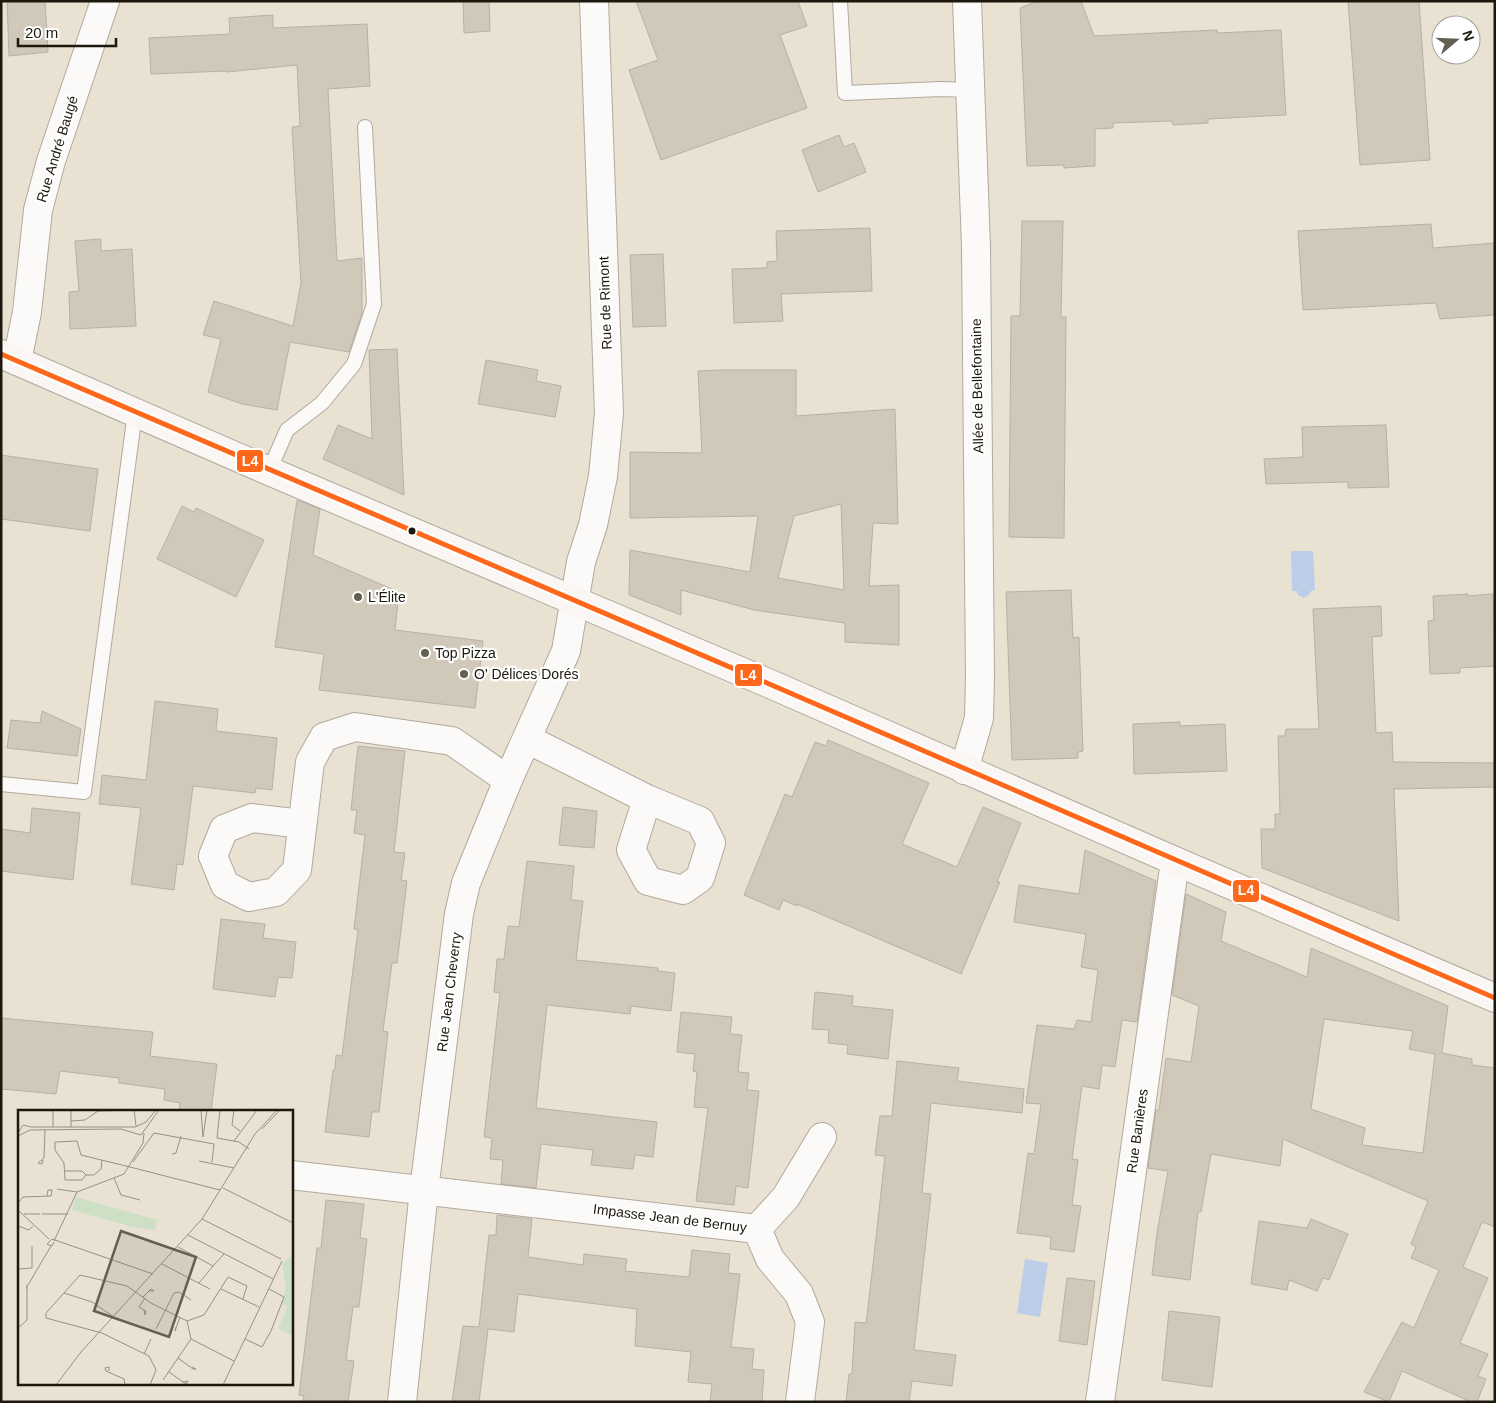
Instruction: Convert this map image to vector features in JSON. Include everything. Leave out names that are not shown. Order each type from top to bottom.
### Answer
[{"type":"main road","points":[[9,357],[269,471],[811,702],[964,770],[1495,998]]},
{"type":"street","name":"Rue André Baugé","points":[[9,357],[27,312],[38,210],[51,161],[105,1]]},
{"type":"street","name":"Rue de Rimont","points":[[575,602],[582,562],[593,525],[603,476],[609,413],[594,1]]},
{"type":"street","name":"Allée de Bellefontaine","points":[[964,770],[979,718],[980,677],[976,247],[967,1]]},
{"type":"street","name":"Rue Jean Cheverry","points":[[402,1402],[424,1190],[459,914],[466,883],[508,780],[566,651],[575,602]]},
{"type":"street","points":[[302,824],[310,762],[324,737],[355,727],[452,741],[508,780]]},
{"type":"street","points":[[527,739],[648,799]]},
{"type":"street","name":"Rue Banières","points":[[1100,1402],[1175,861]]},
{"type":"street","points":[[757,1229],[786,1197],[822,1137]]},
{"type":"street","name":"Impasse Jean de Bernuy","points":[[292,1175],[757,1229],[770,1260],[799,1294],[810,1322],[800,1402]]},
{"type":"lane","points":[[840,1],[845,93],[941,89],[971,90]]},
{"type":"lane","points":[[269,471],[287,430],[322,403],[354,364],[374,304],[365,127]]},
{"type":"lane","points":[[1,784],[84,792],[135,413]]},
{"type":"water","points":[[1291,551],[1313,551],[1315,590],[1311,591],[1304,598],[1298,595],[1297,591],[1292,591]]},
{"type":"water","points":[[1025,1259],[1048,1263],[1040,1317],[1017,1313]]},
{"type":"building","points":[[7,1],[45,1],[48,52],[9,56]]},
{"type":"building","points":[[463,1],[489,1],[490,31],[464,33]]},
{"type":"building","points":[[636,1],[798,1],[807,26],[780,35],[807,108],[661,160],[629,70],[658,60]]},
{"type":"building","points":[[1038,1],[1081,1],[1094,36],[1217,30],[1218,33],[1281,30],[1286,115],[1208,119],[1208,123],[1173,125],[1172,121],[1113,123],[1113,128],[1095,129],[1095,166],[1064,168],[1064,165],[1027,166],[1020,8]]},
{"type":"building","points":[[1348,1],[1419,1],[1430,160],[1360,165]]},
{"type":"building","points":[[273,15],[273,28],[367,24],[370,86],[328,89],[337,261],[362,258],[362,313],[349,352],[290,342],[277,410],[242,404],[208,392],[221,339],[203,335],[214,301],[293,326],[301,283],[292,127],[300,126],[297,65],[227,72],[151,74],[149,38],[230,34],[229,18]]},
{"type":"building","points":[[839,135],[844,147],[854,143],[866,172],[818,192],[802,150]]},
{"type":"building","points":[[1022,221],[1063,221],[1061,317],[1066,317],[1064,538],[1009,537],[1011,316],[1020,316]]},
{"type":"building","points":[[1431,224],[1433,248],[1495,243],[1495,315],[1440,319],[1436,303],[1303,310],[1298,231]]},
{"type":"building","points":[[870,228],[872,291],[781,294],[783,321],[734,323],[732,269],[767,268],[767,262],[777,261],[776,231]]},
{"type":"building","points":[[101,239],[101,251],[132,249],[136,326],[70,329],[69,292],[79,291],[75,241]]},
{"type":"building","points":[[663,254],[666,326],[633,327],[630,255]]},
{"type":"building","points":[[397,349],[404,495],[323,459],[338,425],[372,439],[369,350]]},
{"type":"building","points":[[486,360],[538,370],[536,381],[561,386],[555,417],[478,404]]},
{"type":"building","points":[[796,370],[796,416],[895,409],[898,524],[873,523],[869,586],[899,585],[899,645],[845,642],[845,623],[754,610],[681,590],[681,615],[629,595],[630,550],[750,572],[758,516],[630,518],[630,452],[702,453],[698,371]],"holes":[[[841,504],[844,590],[778,578],[794,516]]]},
{"type":"building","points":[[1386,425],[1389,487],[1348,488],[1348,482],[1266,484],[1264,459],[1303,457],[1302,427]]},
{"type":"building","points":[[1,455],[98,469],[90,531],[1,519]]},
{"type":"building","points":[[297,500],[320,509],[313,555],[399,592],[395,630],[483,641],[475,708],[319,690],[324,654],[275,647]]},
{"type":"building","points":[[182,506],[194,512],[196,508],[264,540],[236,597],[157,559]]},
{"type":"building","points":[[1071,590],[1073,638],[1079,637],[1083,751],[1078,752],[1078,758],[1012,760],[1006,592]]},
{"type":"building","points":[[1468,594],[1467,596],[1493,594],[1495,666],[1460,668],[1460,673],[1430,674],[1428,621],[1434,620],[1433,596]]},
{"type":"building","points":[[1381,606],[1382,636],[1372,637],[1376,733],[1392,732],[1393,762],[1495,763],[1495,787],[1394,789],[1399,921],[1262,868],[1261,829],[1275,829],[1275,814],[1280,814],[1278,736],[1285,736],[1286,729],[1319,729],[1313,609]]},
{"type":"building","points":[[155,701],[218,709],[216,731],[277,738],[272,790],[256,788],[255,793],[193,786],[183,865],[177,864],[174,890],[131,884],[141,808],[99,804],[102,775],[146,780]]},
{"type":"building","points":[[42,711],[81,729],[77,756],[7,748],[11,720],[40,723]]},
{"type":"building","points":[[1180,722],[1180,726],[1225,724],[1227,771],[1134,774],[1133,724]]},
{"type":"building","points":[[828,740],[929,783],[902,844],[957,867],[983,807],[1021,823],[997,882],[1000,882],[961,974],[797,904],[797,906],[783,900],[779,910],[744,895],[785,794],[792,797],[815,742],[826,746]]},
{"type":"building","points":[[358,746],[405,751],[394,852],[405,853],[401,880],[407,881],[397,963],[392,963],[383,1031],[388,1032],[379,1112],[372,1112],[369,1137],[325,1132],[336,1055],[342,1056],[358,930],[354,929],[365,835],[354,833],[357,810],[351,810]]},
{"type":"building","points":[[563,807],[597,811],[594,848],[559,845]]},
{"type":"building","points":[[32,808],[80,813],[73,880],[1,871],[1,829],[30,833]]},
{"type":"building","points":[[1085,850],[1156,881],[1137,1022],[1122,1020],[1115,1067],[1102,1065],[1099,1089],[1082,1086],[1072,1159],[1078,1160],[1072,1205],[1081,1206],[1074,1252],[1050,1249],[1051,1237],[1017,1233],[1028,1153],[1034,1154],[1041,1104],[1026,1103],[1037,1025],[1074,1029],[1077,1020],[1091,1022],[1098,970],[1081,967],[1086,934],[1014,922],[1019,885],[1079,894]]},
{"type":"building","points":[[527,861],[574,866],[571,900],[583,901],[576,960],[658,968],[658,971],[675,973],[671,1011],[631,1006],[630,1014],[547,1005],[536,1108],[657,1122],[653,1157],[635,1155],[633,1169],[591,1165],[593,1150],[541,1144],[536,1188],[501,1184],[503,1160],[490,1159],[492,1138],[484,1137],[500,993],[494,992],[497,959],[504,959],[508,926],[519,927]]},
{"type":"building","points":[[1186,894],[1226,912],[1221,941],[1307,977],[1311,948],[1448,1006],[1442,1053],[1472,1059],[1472,1065],[1495,1068],[1495,1227],[1482,1222],[1463,1267],[1488,1278],[1460,1343],[1488,1354],[1478,1376],[1486,1379],[1477,1402],[1471,1402],[1402,1371],[1389,1402],[1364,1392],[1402,1322],[1414,1328],[1439,1270],[1411,1258],[1416,1247],[1411,1244],[1428,1201],[1283,1139],[1280,1166],[1211,1154],[1201,1212],[1198,1212],[1190,1280],[1152,1275],[1168,1171],[1148,1168],[1156,1110],[1159,1110],[1166,1058],[1191,1062],[1199,1006],[1172,995]],"holes":[[[1324,1019],[1413,1031],[1409,1049],[1435,1054],[1423,1153],[1362,1145],[1365,1128],[1311,1109]]]},
{"type":"building","points":[[221,919],[265,924],[263,938],[296,942],[292,978],[278,977],[275,997],[213,989]]},
{"type":"building","points":[[815,992],[853,996],[852,1006],[893,1010],[888,1059],[847,1054],[848,1045],[828,1043],[829,1030],[812,1029]]},
{"type":"building","points":[[681,1012],[732,1017],[730,1034],[742,1035],[738,1072],[749,1073],[747,1090],[759,1091],[748,1188],[736,1186],[734,1205],[696,1201],[708,1108],[694,1107],[697,1072],[693,1071],[695,1054],[677,1052]]},
{"type":"building","points":[[1,1018],[153,1032],[150,1056],[217,1064],[211,1110],[179,1110],[180,1103],[164,1100],[165,1089],[119,1083],[119,1078],[60,1071],[56,1094],[1,1089]]},
{"type":"building","points":[[897,1061],[959,1068],[957,1081],[1024,1089],[1022,1113],[931,1103],[922,1193],[931,1194],[914,1350],[956,1355],[952,1386],[912,1381],[909,1402],[846,1402],[849,1374],[852,1374],[855,1322],[866,1323],[874,1256],[885,1156],[875,1155],[880,1116],[892,1116]]},
{"type":"building","points":[[326,1200],[364,1204],[360,1238],[367,1239],[359,1307],[353,1307],[346,1360],[354,1361],[348,1402],[303,1402],[304,1396],[299,1395],[317,1248],[321,1248]]},
{"type":"building","points":[[497,1215],[532,1219],[528,1257],[583,1265],[584,1254],[627,1259],[625,1271],[689,1277],[692,1250],[730,1254],[728,1273],[740,1274],[731,1347],[754,1349],[752,1369],[764,1370],[762,1402],[710,1402],[712,1384],[688,1382],[691,1352],[635,1346],[637,1309],[518,1294],[514,1332],[488,1329],[479,1402],[452,1402],[463,1326],[479,1327],[489,1235],[496,1235]]},
{"type":"building","points":[[1311,1219],[1348,1234],[1329,1280],[1323,1278],[1317,1291],[1289,1280],[1287,1290],[1251,1284],[1259,1221],[1307,1228]]},
{"type":"building","points":[[1067,1278],[1095,1281],[1087,1345],[1059,1341]]},
{"type":"building","points":[[1169,1311],[1220,1317],[1212,1387],[1162,1380]]},
{"type":"transit line","name":"L4","points":[[1,354],[1495,998]]},
{"type":"place","name":"L'Élite","points":[[358,597]]},
{"type":"place","name":"Top Pizza","points":[[425,653]]},
{"type":"place","name":"O' Délices Dorés","points":[[464,674]]}]
